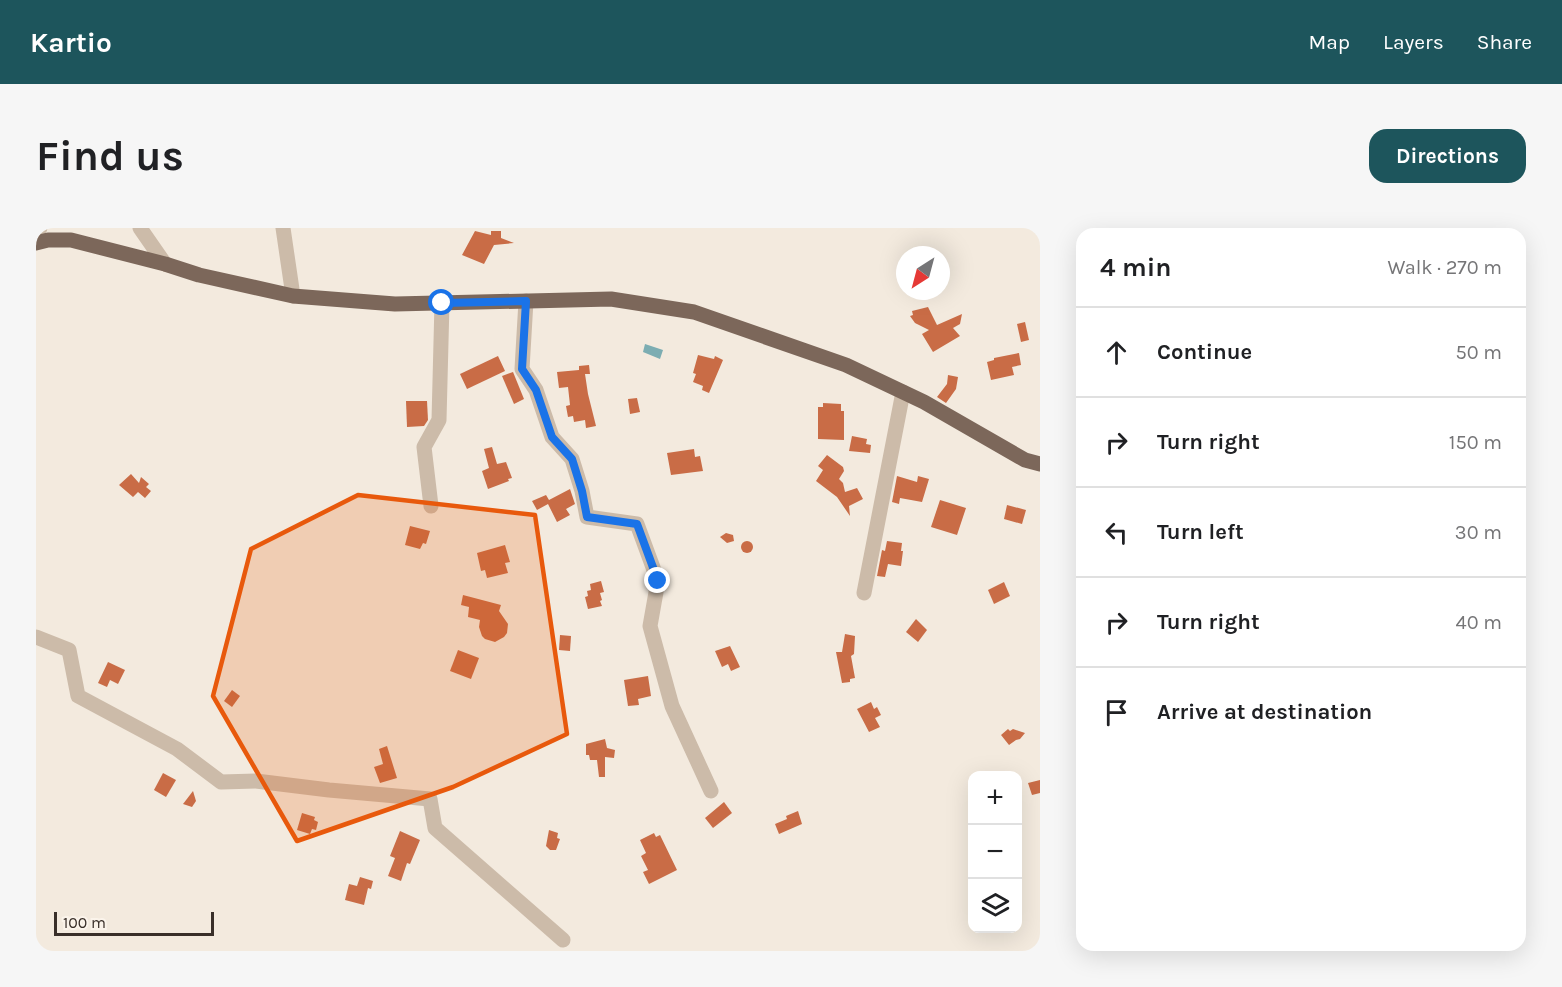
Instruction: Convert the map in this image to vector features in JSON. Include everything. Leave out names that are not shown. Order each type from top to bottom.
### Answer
[{"type":"main road","points":[[36,243],[48,240],[71,240],[200,275],[293,296],[395,304],[612,299],[694,312],[846,365],[903,392],[1025,460],[1040,464]]},
{"type":"street","points":[[36,232],[40,228]]},
{"type":"street","points":[[140,228],[165,264]]},
{"type":"street","points":[[283,228],[293,296]]},
{"type":"street","points":[[526,301],[522,369],[536,390],[552,437],[572,459],[587,517],[637,524],[658,581],[650,626],[672,706],[711,791]]},
{"type":"street","points":[[431,506],[424,447],[439,420],[442,303]]},
{"type":"street","points":[[864,593],[903,392]]},
{"type":"street","points":[[36,637],[69,650],[78,696],[177,749],[221,782],[256,781],[430,799],[435,828],[563,940]]},
{"type":"highlighted area","points":[[358,495],[535,515],[567,734],[453,787],[297,841],[213,696],[251,549]]},
{"type":"water","points":[[645,344],[663,350],[660,359],[643,352]]},
{"type":"building","points":[[475,231],[491,235],[491,231],[501,231],[501,238],[514,243],[494,245],[484,264],[462,255]]},
{"type":"building","points":[[928,307],[937,325],[962,314],[960,324],[953,328],[960,336],[933,352],[922,334],[929,330],[915,323],[910,316],[913,315],[912,311]]},
{"type":"building","points":[[1025,322],[1029,340],[1021,342],[1017,324]]},
{"type":"building","points":[[1019,353],[1021,365],[1012,367],[1014,375],[991,380],[987,362],[994,358]]},
{"type":"building","points":[[698,355],[714,359],[715,356],[723,360],[709,393],[702,390],[703,386],[693,382]]},
{"type":"building","points":[[498,356],[505,371],[467,389],[460,374]]},
{"type":"building","points":[[589,365],[590,374],[585,374],[596,426],[586,428],[585,420],[574,422],[573,416],[568,417],[566,406],[570,405],[568,387],[559,388],[557,372],[579,370],[579,366]]},
{"type":"building","points":[[513,372],[524,399],[514,404],[502,376]]},
{"type":"building","points":[[948,375],[958,377],[956,389],[946,403],[937,397],[947,384]]},
{"type":"building","points":[[637,398],[640,412],[630,414],[628,399]]},
{"type":"building","points":[[406,401],[427,401],[428,420],[424,426],[407,427]]},
{"type":"building","points":[[823,403],[841,404],[841,411],[844,411],[844,440],[818,439],[818,407],[823,407]]},
{"type":"building","points":[[852,436],[867,439],[866,444],[871,445],[870,453],[849,451]]},
{"type":"building","points":[[492,447],[497,464],[506,462],[512,478],[488,489],[482,471],[489,468],[484,449]]},
{"type":"building","points":[[694,449],[695,457],[700,456],[703,471],[671,475],[667,453]]},
{"type":"building","points":[[827,455],[843,467],[844,471],[839,479],[843,483],[845,492],[857,488],[863,499],[849,506],[850,516],[837,497],[816,481],[823,470],[818,466]]},
{"type":"building","points":[[131,474],[139,483],[141,477],[149,484],[146,487],[151,491],[145,498],[138,492],[133,497],[119,485]]},
{"type":"building","points":[[897,476],[917,482],[918,476],[929,479],[922,502],[900,498],[899,504],[892,502]]},
{"type":"building","points":[[570,489],[575,504],[566,509],[570,515],[557,522],[548,504],[537,510],[532,501],[546,495],[549,500]]},
{"type":"building","points":[[940,500],[966,508],[957,535],[931,527]]},
{"type":"building","points":[[1007,505],[1026,510],[1022,524],[1004,519]]},
{"type":"building","points":[[410,526],[430,531],[426,544],[423,543],[420,549],[405,545]]},
{"type":"building","points":[[726,533],[733,535],[734,541],[727,543],[720,537]]},
{"type":"building","points":[[747,541],[753,547],[747,553],[741,547]]},
{"type":"building","points":[[887,541],[902,543],[901,566],[888,564],[885,577],[877,576],[882,550],[885,551]]},
{"type":"building","points":[[505,545],[510,562],[505,563],[508,573],[487,578],[485,570],[481,571],[477,553]]},
{"type":"building","points":[[601,581],[604,592],[600,593],[602,606],[588,609],[585,597],[588,596],[587,591],[591,590],[590,584]]},
{"type":"building","points":[[1004,582],[1010,596],[994,604],[988,590]]},
{"type":"building","points":[[463,595],[501,605],[499,611],[508,624],[504,637],[495,642],[482,636],[479,627],[480,620],[468,617],[469,607],[461,605]]},
{"type":"building","points":[[916,619],[927,630],[918,642],[906,632]]},
{"type":"building","points":[[845,634],[855,636],[854,654],[851,656],[855,678],[850,679],[850,682],[842,683],[836,652],[842,652]]},
{"type":"building","points":[[560,635],[571,636],[570,651],[559,650]]},
{"type":"building","points":[[730,646],[740,667],[731,671],[728,664],[722,667],[715,651]]},
{"type":"building","points":[[458,650],[479,658],[471,679],[450,671]]},
{"type":"building","points":[[108,662],[125,670],[118,684],[110,680],[107,687],[98,683]]},
{"type":"building","points":[[648,676],[651,696],[638,699],[639,705],[628,706],[624,680]]},
{"type":"building","points":[[232,690],[240,696],[232,707],[224,701]]},
{"type":"building","points":[[871,702],[874,709],[877,707],[881,715],[875,718],[880,727],[869,732],[857,709]]},
{"type":"building","points":[[1008,729],[1025,733],[1009,745],[1001,735]]},
{"type":"building","points":[[605,739],[607,748],[615,750],[614,758],[605,757],[605,777],[599,777],[597,760],[590,760],[589,755],[586,755],[586,744]]},
{"type":"building","points":[[387,746],[397,778],[380,783],[374,767],[383,764],[379,749]]},
{"type":"building","points":[[163,773],[176,780],[166,797],[154,790]]},
{"type":"building","points":[[1040,780],[1040,793],[1032,795],[1028,783]]},
{"type":"building","points":[[193,791],[196,801],[192,807],[183,804]]},
{"type":"building","points":[[724,802],[732,813],[713,828],[705,818]]},
{"type":"building","points":[[798,811],[802,824],[779,834],[775,824]]},
{"type":"building","points":[[302,813],[315,817],[314,820],[318,822],[316,830],[312,829],[310,834],[297,830]]},
{"type":"building","points":[[549,830],[558,833],[557,838],[560,839],[556,850],[550,850],[546,846]]},
{"type":"building","points":[[400,831],[420,840],[410,864],[407,863],[401,881],[388,876],[395,858],[390,856]]},
{"type":"building","points":[[654,833],[656,837],[660,835],[677,870],[649,884],[643,872],[648,870],[641,856],[646,853],[640,840]]},
{"type":"building","points":[[360,877],[373,881],[371,889],[368,888],[364,905],[345,900],[349,884],[357,886]]},
{"type":"route","points":[[442,303],[526,301],[522,369],[536,390],[552,437],[572,459],[587,517],[637,524],[658,581]]}]
